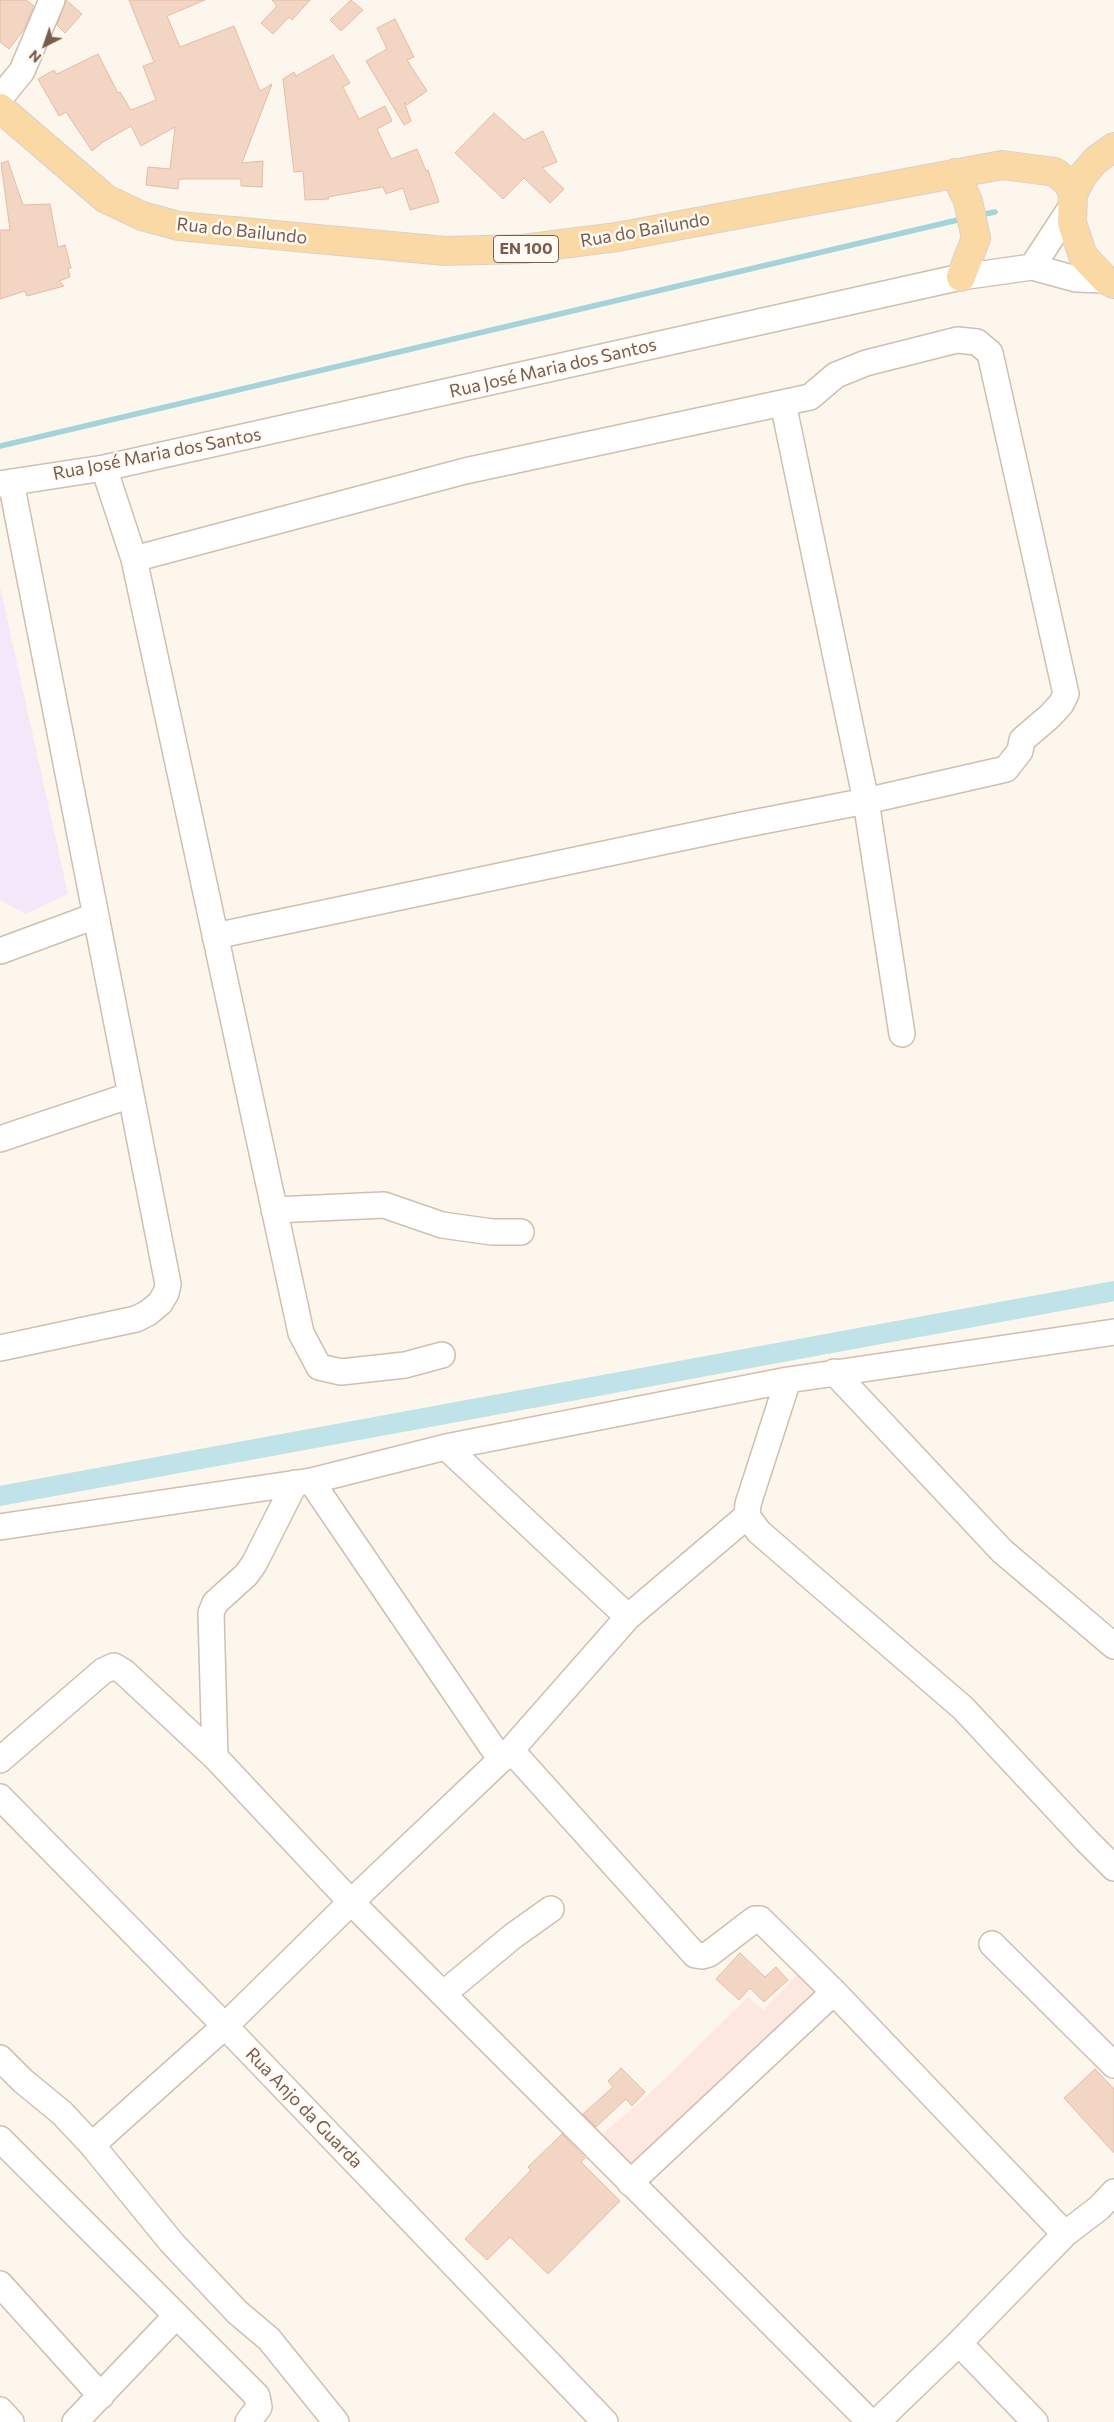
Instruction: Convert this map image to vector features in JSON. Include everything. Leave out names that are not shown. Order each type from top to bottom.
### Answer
[{"type":"main road","name":"Rua do Bailundo","points":[[0,108],[106,199],[142,216],[179,226],[445,251],[523,250],[617,237],[1002,165],[1055,172],[1068,183],[1073,200]]},
{"type":"main road","points":[[1111,290],[1083,256],[1072,224],[1073,200],[1083,175],[1096,160],[1114,147]]},
{"type":"main road","points":[[955,173],[968,201],[976,238],[961,277]]},
{"type":"street","points":[[0,98],[22,71],[52,0]]},
{"type":"street","points":[[1032,267],[1073,200]]},
{"type":"street","name":"Rua José Maria dos Santos","points":[[6,483],[104,468],[961,277],[1032,267],[1111,290]]},
{"type":"street","points":[[134,559],[464,471],[810,397],[836,375],[866,363],[957,340],[977,342],[990,353],[1066,694],[1061,704],[1050,716],[1022,740],[1020,751],[1006,769],[866,802],[742,825],[215,936]]},
{"type":"street","points":[[783,403],[866,802],[902,1034]]},
{"type":"street","points":[[104,468],[134,559],[301,1333],[320,1367],[341,1372],[405,1365],[442,1355]]},
{"type":"street","points":[[0,1348],[136,1318],[148,1313],[160,1304],[168,1284],[6,483]]},
{"type":"street","points":[[0,951],[95,916]]},
{"type":"street","points":[[0,1139],[131,1095]]},
{"type":"street","points":[[274,1210],[384,1204],[442,1224],[492,1232],[521,1232]]},
{"type":"street","points":[[0,1528],[303,1482],[446,1447],[788,1380],[1114,1332]]},
{"type":"street","points":[[834,1372],[1002,1551],[1114,1646]]},
{"type":"street","points":[[788,1380],[748,1504],[747,1516],[759,1532],[963,1708],[1114,1868]]},
{"type":"street","points":[[446,1447],[628,1617]]},
{"type":"street","points":[[303,1482],[506,1755],[696,1954],[702,1956],[709,1954],[755,1919],[760,1919],[834,1992],[1064,2234]]},
{"type":"street","points":[[215,1757],[211,1614],[216,1603],[246,1576],[303,1482]]},
{"type":"street","points":[[92,2145],[226,2026],[351,1902],[506,1755],[628,1617],[747,1516]]},
{"type":"street","points":[[0,1760],[103,1671],[114,1666],[124,1672],[215,1757],[351,1902],[870,2422]]},
{"type":"street","name":"Rua Anjo da Guarda","points":[[0,1797],[226,2026],[605,2422]]},
{"type":"street","points":[[442,1994],[513,1936],[550,1909]]},
{"type":"street","points":[[992,1944],[1114,2065]]},
{"type":"street","points":[[630,2183],[834,1992]]},
{"type":"street","points":[[0,2058],[11,2084],[62,2113],[92,2145],[172,2243],[237,2312],[268,2339],[336,2422]]},
{"type":"street","points":[[0,2138],[256,2396],[259,2407],[248,2422]]},
{"type":"street","points":[[877,2422],[959,2343],[1064,2234],[1109,2207]]},
{"type":"street","points":[[0,2284],[101,2396]]},
{"type":"street","points":[[75,2422],[176,2316]]},
{"type":"street","points":[[959,2343],[1035,2422]]},
{"type":"street","points":[[0,2410],[11,2422]]},
{"type":"shaded area","points":[[0,586],[68,894],[26,914],[0,900]]},
{"type":"shaded area","points":[[800,1972],[827,1999],[630,2183],[591,2143],[643,2100],[748,1997],[763,2010]]},
{"type":"building","points":[[0,0],[26,0],[34,6],[23,31],[9,49],[0,42]]},
{"type":"building","points":[[66,0],[82,14],[65,33],[57,25]]},
{"type":"building","points":[[129,0],[205,0],[167,16],[180,47],[234,26],[260,91],[272,84],[242,163],[263,161],[262,187],[241,186],[241,179],[179,179],[178,189],[146,185],[148,167],[170,169],[175,127],[141,146],[131,126],[103,142],[92,151],[66,112],[59,116],[38,79],[54,70],[57,74],[98,54],[118,93],[120,92],[131,110],[156,100],[143,66],[154,62]]},
{"type":"building","points":[[272,0],[310,0],[292,20],[289,17],[273,34],[261,23],[277,6]]},
{"type":"building","points":[[351,0],[363,10],[341,31],[330,20]]},
{"type":"building","points":[[395,19],[414,57],[407,60],[427,91],[407,105],[404,102],[411,121],[404,125],[366,61],[387,49],[377,28]]},
{"type":"building","points":[[333,55],[350,83],[343,87],[359,119],[385,106],[392,121],[377,129],[391,159],[417,149],[426,171],[428,170],[439,202],[410,210],[403,188],[386,194],[383,187],[328,197],[329,199],[305,200],[303,171],[294,172],[283,79],[294,72],[296,76]]},
{"type":"building","points":[[494,113],[524,140],[543,131],[557,162],[542,168],[564,189],[550,203],[524,178],[503,199],[455,153]]},
{"type":"building","points":[[8,161],[23,205],[50,204],[58,247],[65,245],[71,268],[68,269],[70,277],[59,281],[64,286],[27,296],[25,291],[0,299],[0,230],[10,230],[1,163]]},
{"type":"building","points":[[740,1953],[765,1977],[776,1967],[788,1980],[764,2002],[750,1988],[739,2000],[716,1979]]},
{"type":"building","points":[[621,2068],[645,2092],[632,2106],[626,2099],[596,2127],[583,2114],[613,2087],[608,2081]]},
{"type":"building","points":[[1095,2069],[1114,2089],[1114,2153],[1064,2098]]},
{"type":"building","points":[[562,2134],[585,2158],[581,2162],[620,2201],[548,2274],[510,2237],[487,2260],[465,2239],[531,2170],[528,2167]]},
{"type":"waterway","points":[[980,215],[995,212]]},
{"type":"waterway","points":[[0,446],[966,218]]},
{"type":"waterway","points":[[0,1496],[1114,1291]]}]
